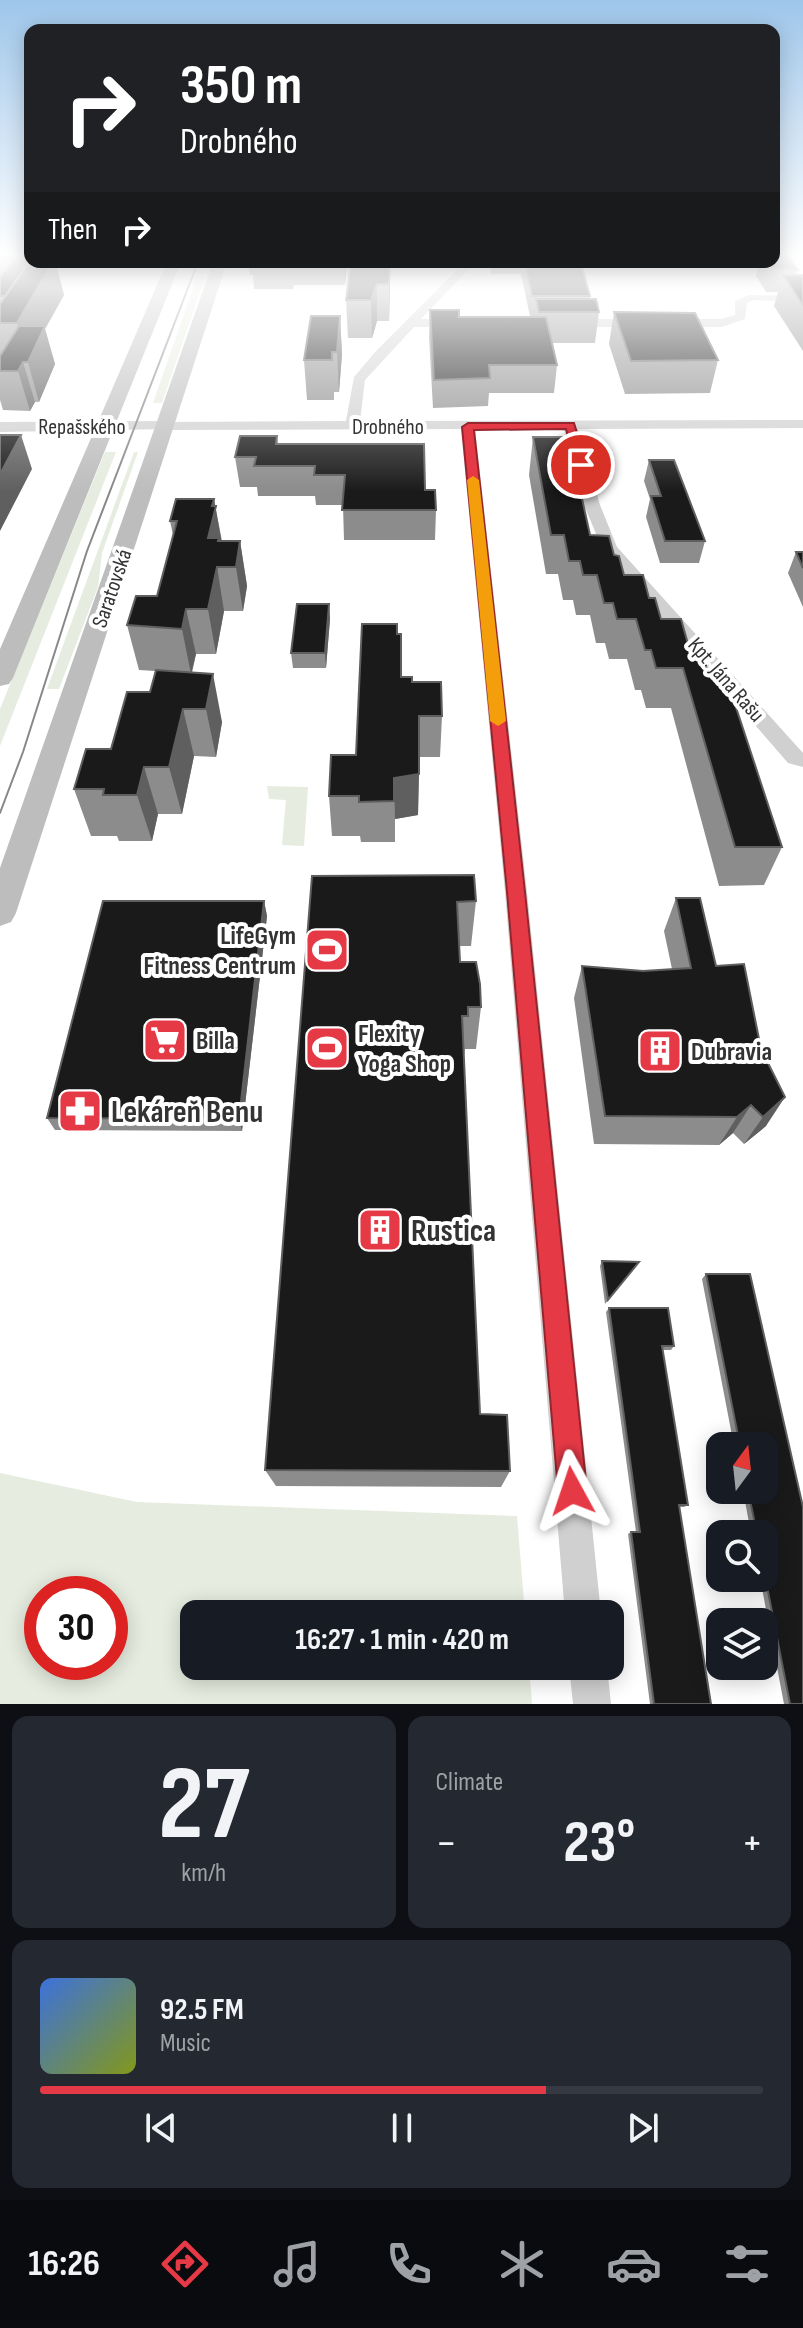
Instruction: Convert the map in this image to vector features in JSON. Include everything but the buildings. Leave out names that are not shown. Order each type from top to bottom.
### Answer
[{"type":"main road","points":[[0,678],[144,334]]},
{"type":"main road","name":"Saratovská","points":[[0,913],[196,334]]},
{"type":"street","points":[[352,426],[359,380],[402,334]]},
{"type":"street","name":"Drobného","points":[[164,426],[803,424]]},
{"type":"street","name":"Kpt. Jána Rašu","points":[[570,425],[592,505],[610,548],[795,758],[803,760]]},
{"type":"street","name":"Repašského","points":[[0,427],[164,426]]},
{"type":"street","points":[[468,427],[515,878],[582,1600]]},
{"type":"street","points":[[589,1680],[592,1704]]},
{"type":"shaded area","points":[[177,334],[186,334],[162,403],[153,403]]},
{"type":"shaded area","points":[[105,452],[116,452],[0,746],[0,709]]},
{"type":"shaded area","points":[[134,452],[138,452],[102,553],[98,587],[59,689],[47,689]]},
{"type":"shaded area","points":[[267,786],[308,787],[304,846],[282,845],[286,800],[269,799]]},
{"type":"shaded area","points":[[0,1473],[137,1502],[517,1516],[524,1600],[180,1600],[180,1680],[530,1680],[532,1704],[0,1704]]},
{"type":"tram line","points":[[0,813],[23,752],[87,551],[171,334]]},
{"type":"slow traffic","points":[[473,480],[498,721]]},
{"type":"place","name":"LifeGym Fitness Centrum","points":[[327,950]]},
{"type":"place","name":"Billa","points":[[165,1040]]},
{"type":"place","name":"Flexity Yoga Shop","points":[[327,1048]]},
{"type":"place","name":"Dubravia","points":[[660,1051]]},
{"type":"place","name":"Lekáreň Benu","points":[[80,1111]]},
{"type":"place","name":"Rustica","points":[[380,1230]]},
{"type":"route","points":[[572,1491],[516,892],[468,427],[570,425],[581,465]]}]
